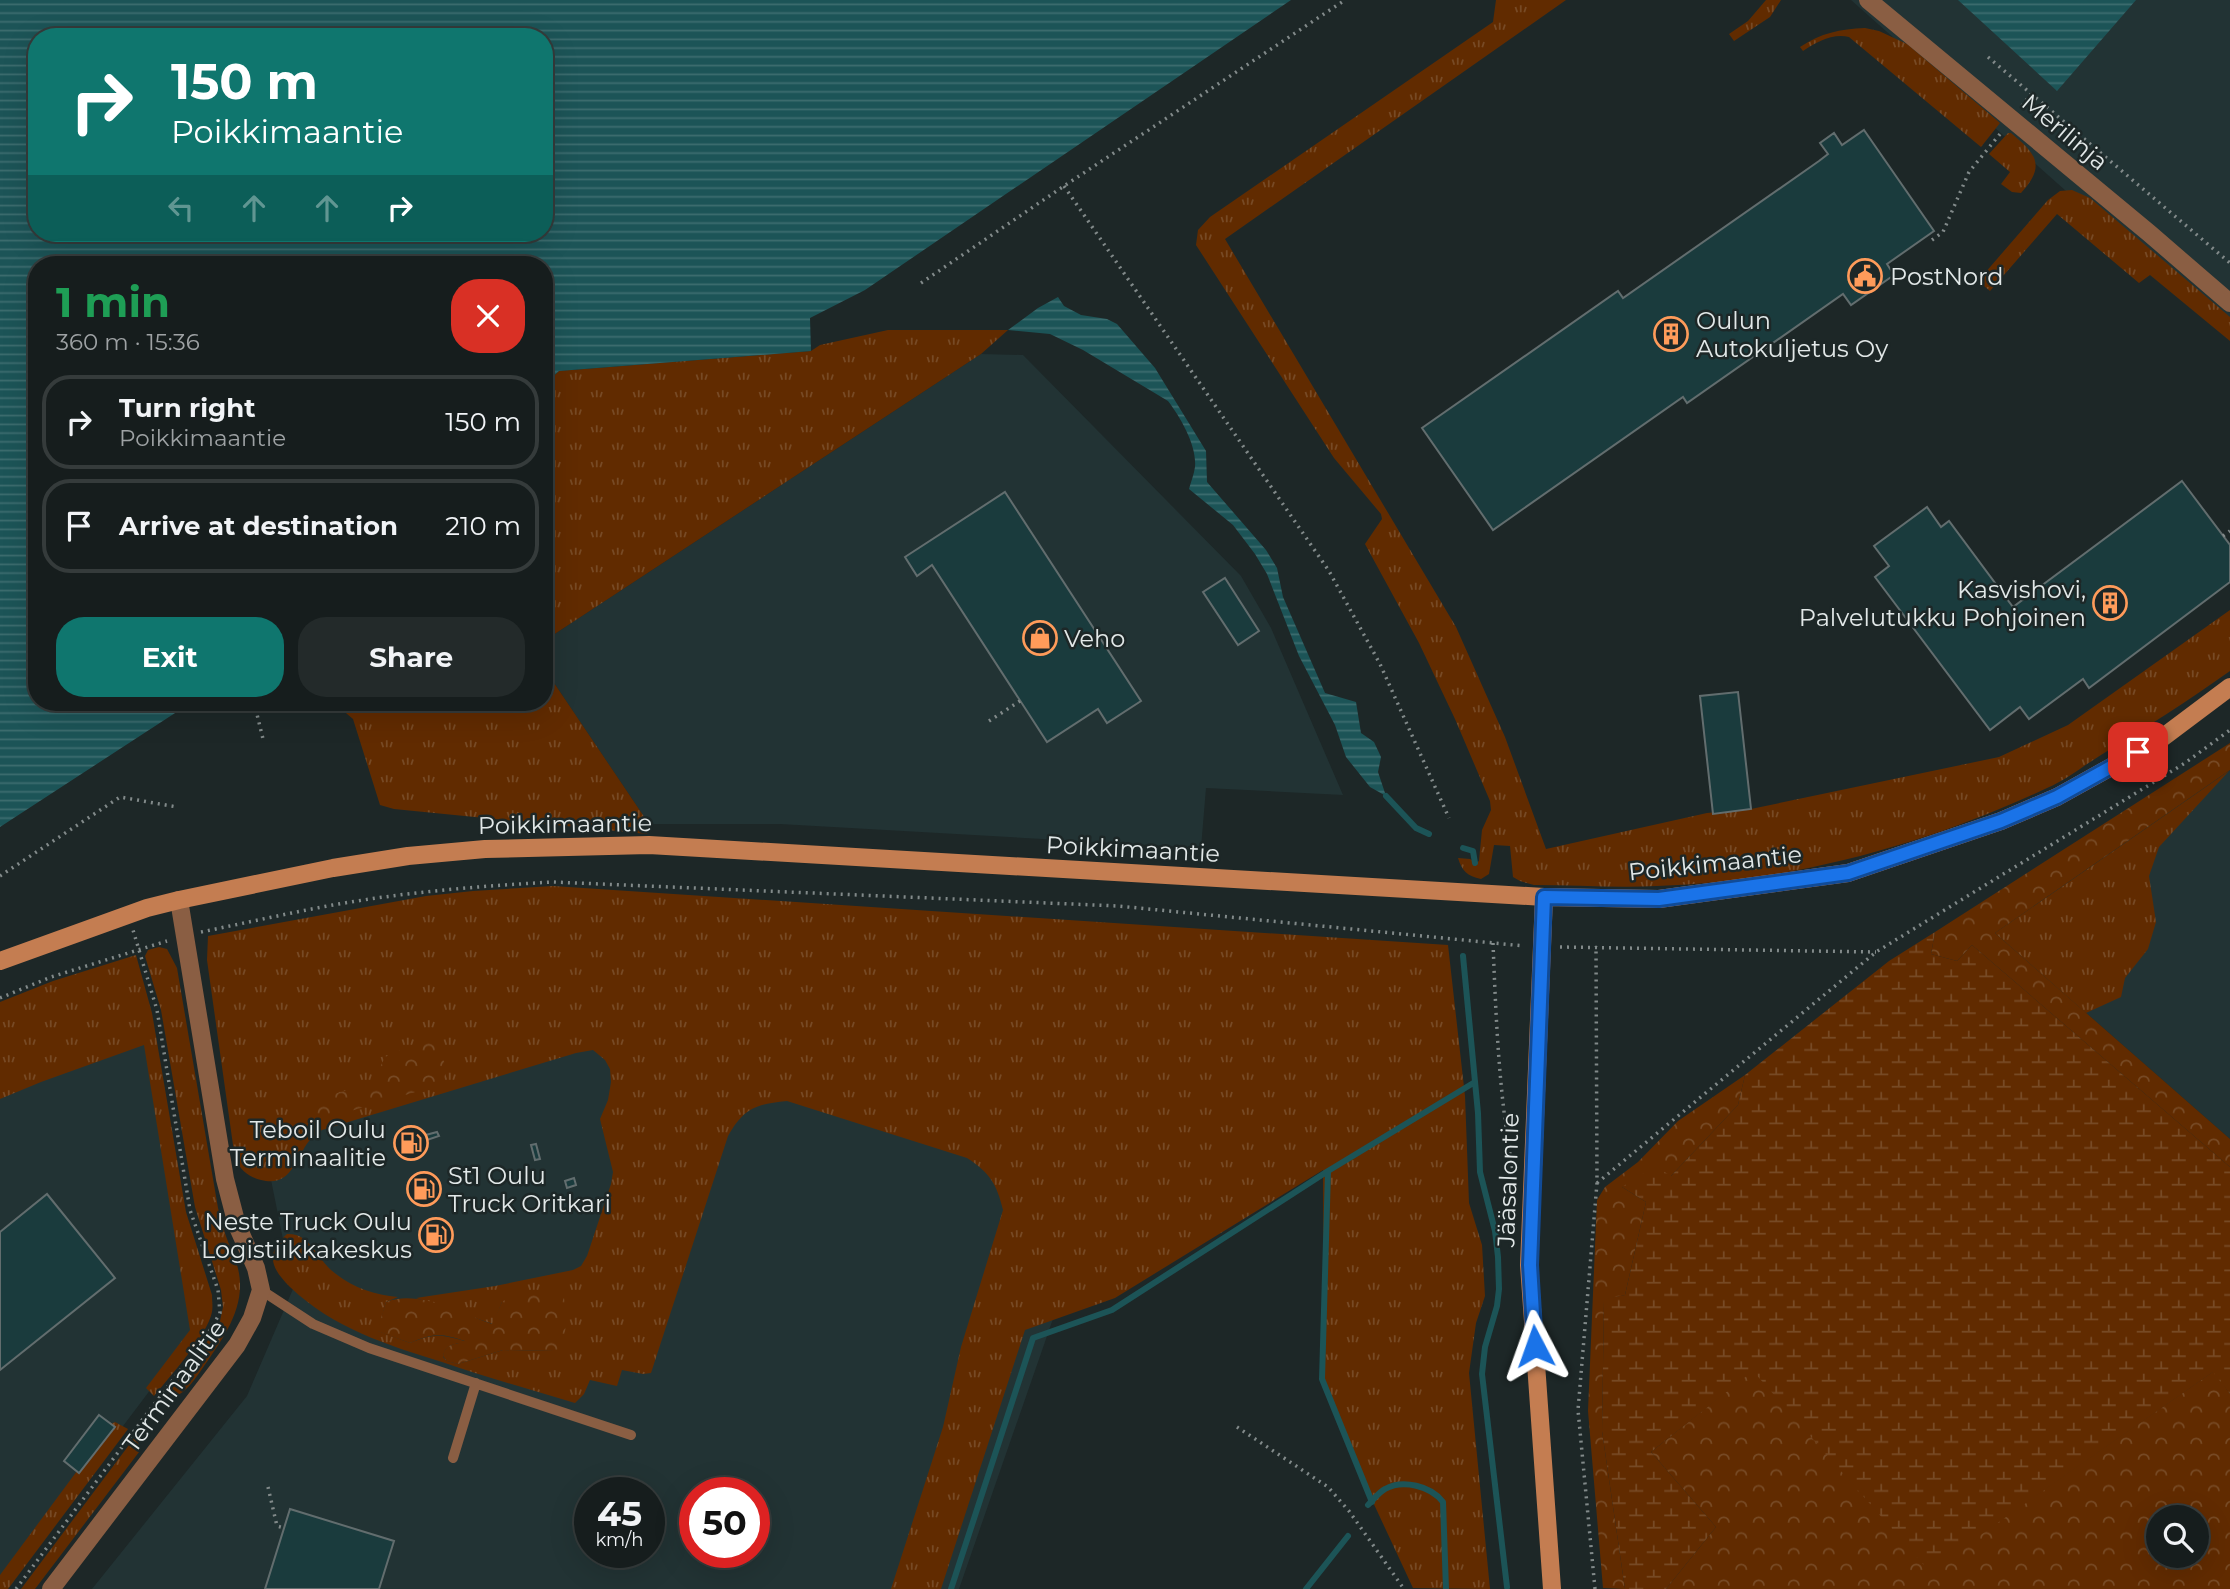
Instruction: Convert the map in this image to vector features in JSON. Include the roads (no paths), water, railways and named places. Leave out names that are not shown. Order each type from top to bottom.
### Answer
[{"type":"main road","name":"Poikkimaantie","points":[[0,961],[128,915],[179,900],[333,868],[408,856],[485,849],[649,845],[1544,897],[1659,899],[1848,873],[2001,821],[2057,797],[2158,741],[2230,687]]},
{"type":"main road","name":"Jääsalontie","points":[[1544,897],[1530,1265],[1552,1589]]},
{"type":"street","name":"Merilinja","points":[[1868,0],[2230,303]]},
{"type":"street","points":[[179,900],[225,1179],[237,1225],[256,1268],[261,1290]]},
{"type":"street","name":"Terminaalitie","points":[[51,1589],[237,1345],[252,1318],[261,1290]]},
{"type":"lane","points":[[261,1290],[313,1324],[369,1348],[631,1435]]},
{"type":"lane","points":[[453,1458],[475,1383]]},
{"type":"water","points":[[0,0],[1291,0],[865,290],[810,318],[811,351],[559,371],[553,377],[553,256],[28,256],[28,711],[178,711],[0,827]]},
{"type":"water","points":[[1958,0],[2136,0],[2057,91]]},
{"type":"water","points":[[1058,297],[1064,306],[1081,315],[1107,319],[1117,324],[1155,368],[1206,451],[1207,482],[1266,550],[1277,568],[1283,597],[1325,693],[1356,702],[1361,733],[1374,742],[1381,757],[1378,772],[1386,796],[1370,787],[1346,757],[1335,725],[1299,656],[1267,574],[1255,554],[1233,525],[1189,489],[1195,467],[1191,441],[1168,401],[1083,350],[1050,334],[1008,330]]},
{"type":"waterway","points":[[1386,796],[1416,828],[1429,834]]},
{"type":"waterway","points":[[1463,848],[1473,851],[1475,863]]},
{"type":"waterway","points":[[1463,956],[1478,1113],[1480,1172],[1495,1231],[1498,1257],[1497,1306],[1485,1347],[1482,1374],[1507,1587]]},
{"type":"waterway","points":[[1372,1502],[1322,1379],[1328,1171],[1475,1082]]},
{"type":"waterway","points":[[951,1589],[1033,1338],[1112,1310],[1328,1171]]},
{"type":"waterway","points":[[1368,1505],[1383,1490],[1392,1486],[1408,1484],[1424,1488],[1438,1496],[1443,1502],[1446,1589]]},
{"type":"waterway","points":[[1306,1589],[1348,1536]]},
{"type":"place","name":"PostNord","points":[[1865,276]]},
{"type":"place","name":"Oulun Autokuljetus Oy","points":[[1671,334]]},
{"type":"place","name":"Kasvishovi, Palvelutukku Pohjoinen","points":[[2110,603]]},
{"type":"place","name":"Veho","points":[[1040,638]]},
{"type":"place","name":"Teboil Oulu Terminaalitie","points":[[411,1143]]},
{"type":"place","name":"St1 Oulu Truck Oritkari","points":[[424,1189]]},
{"type":"place","name":"Neste Truck Oulu Logistiikkakeskus","points":[[436,1235]]}]
